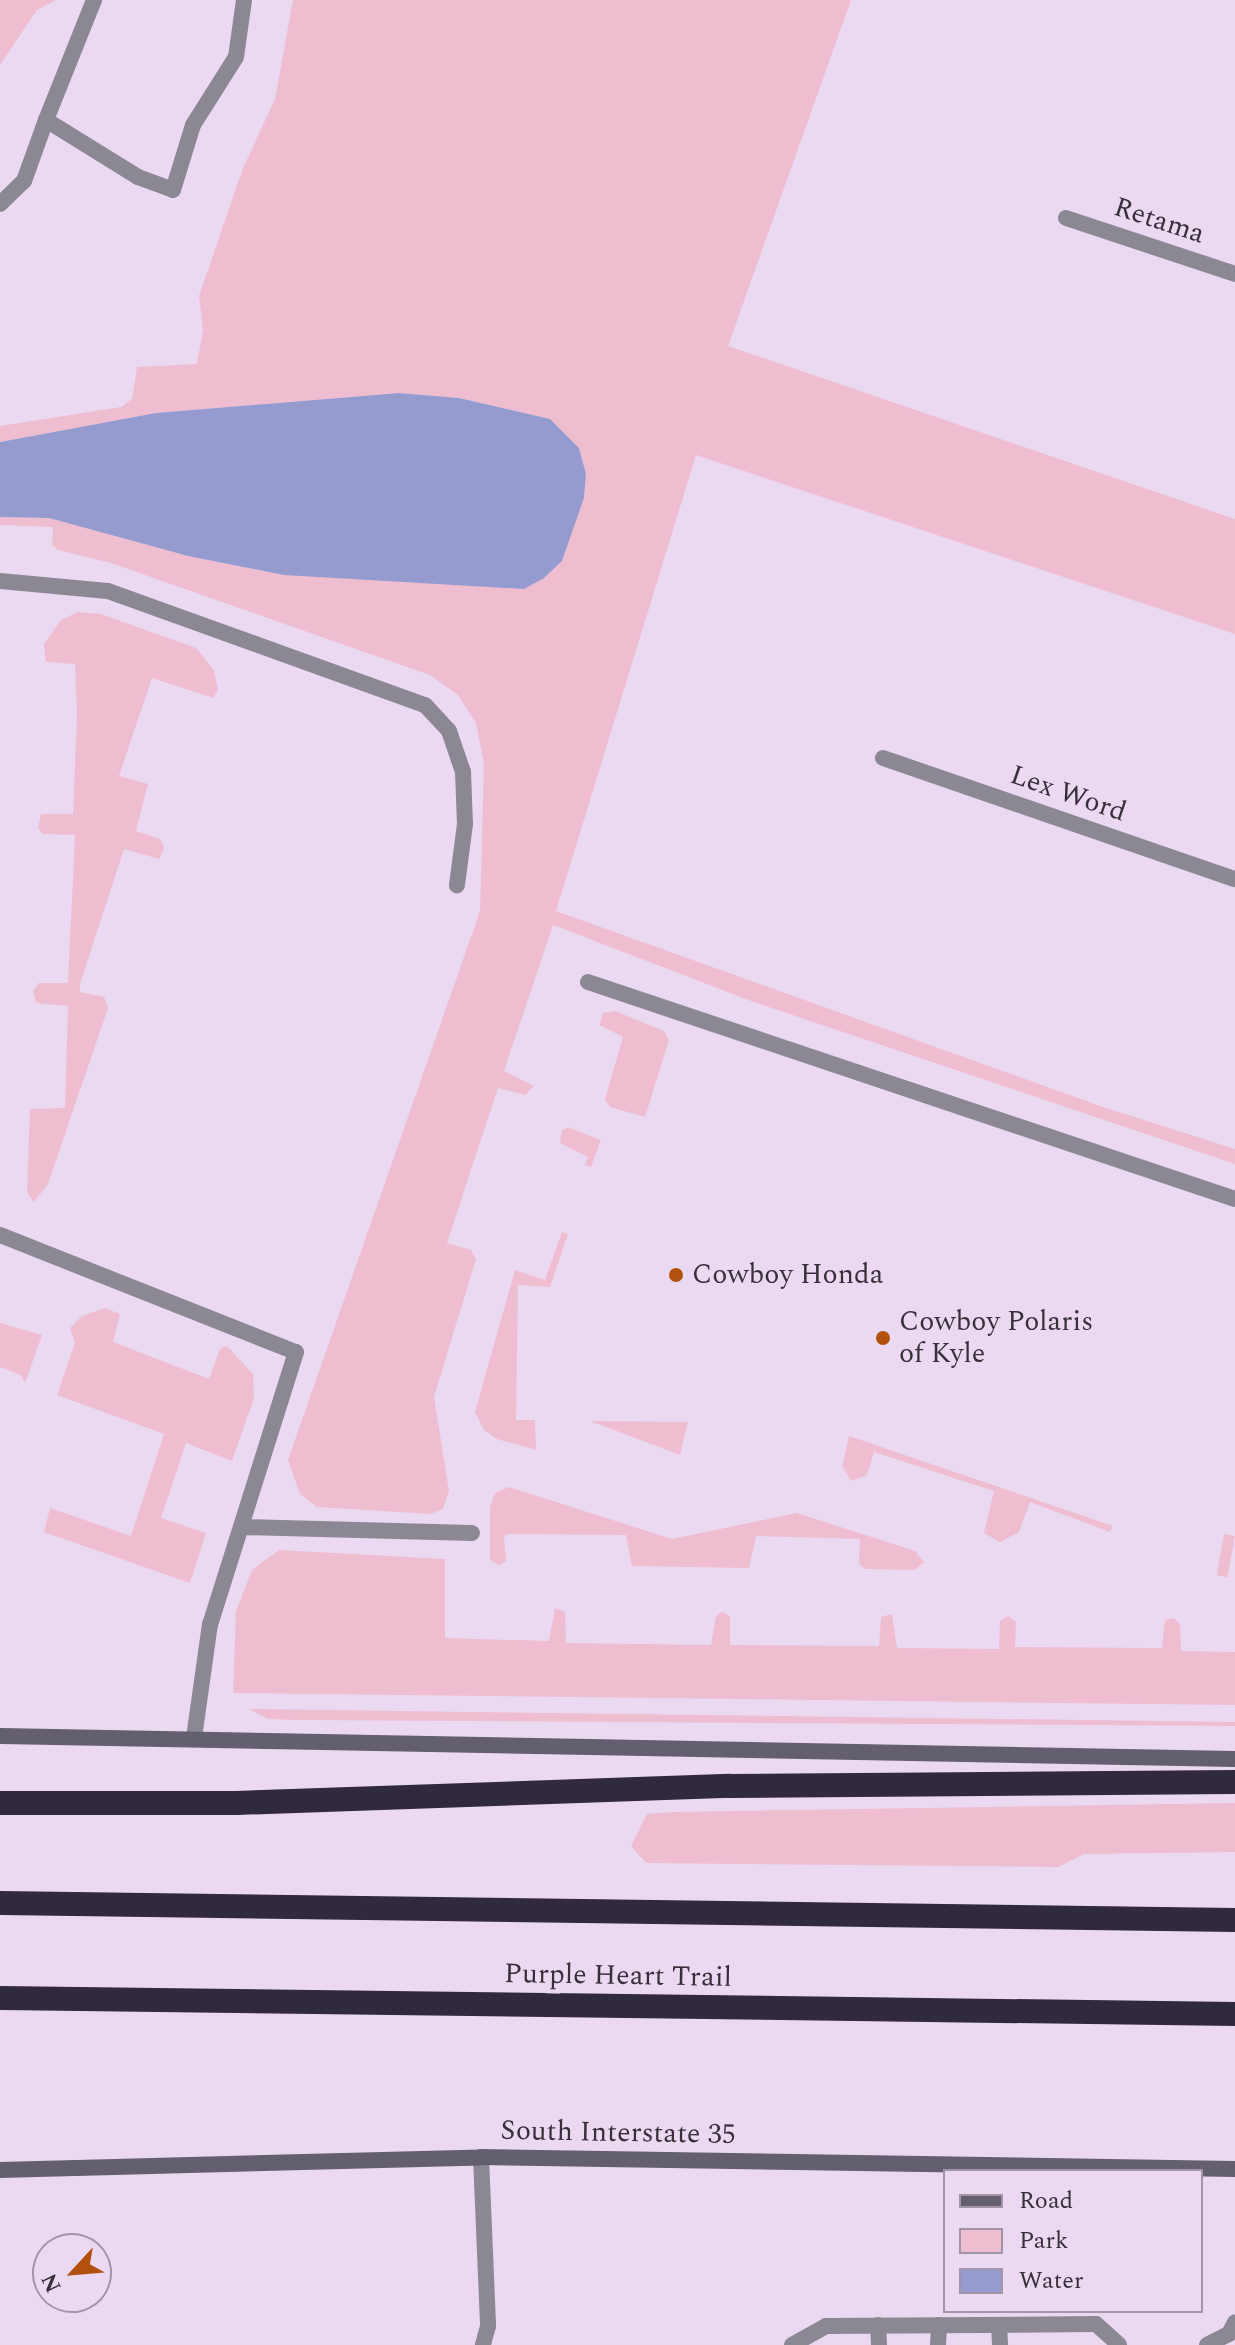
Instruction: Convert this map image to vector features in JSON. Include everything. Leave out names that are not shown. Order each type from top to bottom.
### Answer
[{"type":"highway","points":[[0,1803],[236,1803],[730,1786],[1235,1782]]},
{"type":"highway","points":[[0,1903],[1235,1920]]},
{"type":"highway","name":"Purple Heart Trail","points":[[0,1998],[1235,2014]]},
{"type":"main road","points":[[0,1736],[194,1738],[514,1749],[1235,1759]]},
{"type":"main road","name":"South Interstate 35","points":[[0,2170],[481,2157],[1235,2169]]},
{"type":"street","points":[[0,204],[24,181],[94,0]]},
{"type":"street","points":[[46,120],[138,177],[173,190],[193,125],[236,57],[244,0]]},
{"type":"street","name":"Retama","points":[[1066,218],[1235,274]]},
{"type":"street","points":[[0,581],[108,591],[425,705],[449,731],[463,772],[465,824],[457,885]]},
{"type":"street","name":"Lex Word","points":[[883,758],[1235,879]]},
{"type":"street","points":[[588,982],[1235,1199]]},
{"type":"street","points":[[0,1235],[296,1352],[210,1624],[194,1738]]},
{"type":"street","points":[[241,1527],[472,1533]]},
{"type":"street","points":[[481,2157],[488,2326],[483,2345]]},
{"type":"street","points":[[1207,2345],[1229,2334],[1235,2322]]},
{"type":"street","points":[[792,2345],[826,2326],[1096,2324],[1119,2345]]},
{"type":"street","points":[[878,2325],[879,2345]]},
{"type":"street","points":[[938,2345],[939,2325]]},
{"type":"street","points":[[999,2325],[1000,2345]]},
{"type":"green space","points":[[0,0],[56,0],[37,10],[0,65]]},
{"type":"green space","points":[[293,0],[851,0],[728,346],[1235,519],[1235,634],[696,455],[556,911],[1103,1107],[1235,1149],[1235,1164],[751,1001],[553,925],[504,1071],[534,1086],[525,1095],[498,1088],[447,1243],[471,1250],[476,1259],[434,1397],[449,1491],[443,1509],[431,1514],[317,1507],[300,1494],[288,1460],[480,911],[484,764],[476,723],[458,695],[430,675],[111,563],[58,550],[52,545],[53,527],[0,525],[0,517],[49,518],[188,556],[284,575],[544,578],[562,561],[584,498],[586,474],[579,448],[550,419],[459,398],[399,393],[156,413],[0,442],[0,426],[121,407],[132,399],[137,367],[197,364],[203,330],[199,296],[243,168],[275,99]]},
{"type":"green space","points":[[78,612],[101,614],[196,648],[214,670],[218,690],[213,698],[152,678],[119,776],[148,784],[136,831],[160,839],[164,847],[159,859],[124,849],[80,984],[80,992],[104,997],[108,1008],[48,1184],[34,1202],[27,1192],[30,1109],[65,1108],[68,1006],[36,1003],[33,991],[39,983],[68,983],[75,835],[43,834],[38,828],[41,814],[73,814],[77,715],[75,664],[46,662],[44,644],[61,620]]},
{"type":"green space","points":[[615,1011],[664,1031],[669,1040],[645,1117],[610,1107],[605,1099],[623,1037],[599,1025],[603,1013]]},
{"type":"green space","points":[[568,1127],[601,1140],[591,1167],[585,1165],[588,1157],[560,1143],[562,1130]]},
{"type":"green space","points":[[562,1232],[568,1234],[550,1287],[518,1285],[516,1420],[535,1420],[536,1450],[497,1439],[484,1430],[475,1412],[515,1270],[545,1280]]},
{"type":"green space","points":[[105,1308],[120,1314],[113,1342],[209,1379],[220,1349],[227,1346],[253,1374],[254,1398],[232,1461],[186,1443],[161,1518],[206,1533],[190,1583],[44,1532],[50,1508],[131,1536],[164,1434],[57,1395],[75,1343],[70,1328],[82,1316]]},
{"type":"green space","points":[[0,1323],[42,1335],[25,1383],[21,1375],[0,1367]]},
{"type":"green space","points":[[590,1421],[688,1422],[680,1455]]},
{"type":"green space","points":[[849,1436],[1113,1526],[1110,1532],[1030,1502],[1019,1532],[1000,1542],[984,1533],[994,1491],[874,1452],[867,1475],[851,1481],[842,1466]]},
{"type":"green space","points":[[509,1487],[672,1539],[797,1513],[915,1551],[924,1562],[915,1570],[865,1569],[859,1564],[860,1539],[756,1536],[749,1568],[632,1566],[626,1535],[509,1534],[504,1536],[506,1561],[499,1565],[490,1560],[490,1506],[495,1493]]},
{"type":"green space","points":[[1224,1534],[1235,1536],[1228,1577],[1217,1575]]},
{"type":"green space","points":[[279,1550],[445,1559],[445,1638],[549,1641],[555,1608],[565,1612],[566,1643],[711,1645],[716,1616],[722,1612],[730,1616],[730,1645],[879,1646],[881,1617],[892,1614],[897,1648],[999,1649],[1000,1621],[1008,1616],[1016,1622],[1015,1647],[1162,1648],[1165,1620],[1174,1618],[1180,1624],[1181,1651],[1235,1652],[1235,1705],[233,1693],[236,1611],[252,1570]]},
{"type":"green space","points":[[249,1709],[1235,1722],[1235,1726],[295,1720],[268,1719]]},
{"type":"green space","points":[[1235,1803],[1235,1852],[1084,1854],[1058,1867],[646,1863],[631,1846],[647,1814],[674,1812]]},
{"type":"water","points":[[399,393],[459,398],[550,419],[579,448],[586,474],[584,498],[562,561],[544,578],[524,589],[284,575],[188,556],[49,518],[0,517],[0,442],[156,413]]},
{"type":"place","name":"Cowboy Honda","points":[[676,1275]]},
{"type":"place","name":"Cowboy Polaris of Kyle","points":[[883,1338]]}]
